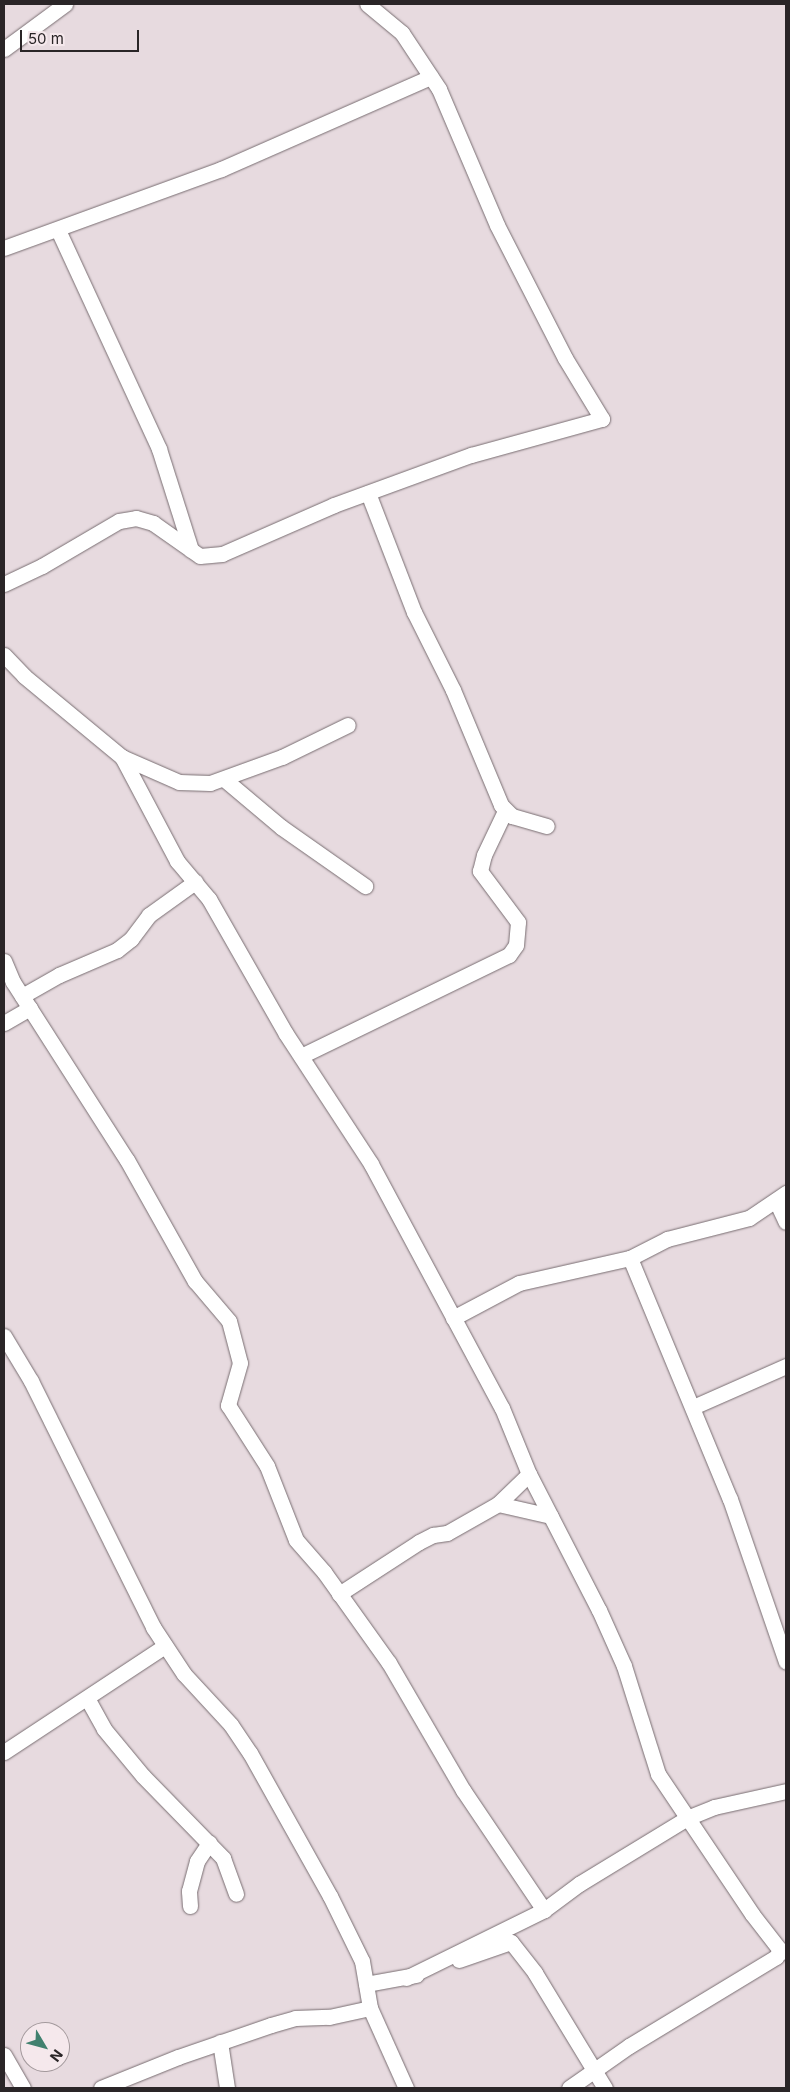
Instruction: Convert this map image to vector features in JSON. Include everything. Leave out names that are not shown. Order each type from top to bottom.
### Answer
[{"type":"street","points":[[4,49],[65,4]]},
{"type":"street","points":[[4,584],[42,566],[118,521],[136,518],[153,523],[200,556],[222,554],[368,493],[471,455],[602,419],[565,358],[497,225],[431,77],[402,32],[367,4]]},
{"type":"street","points":[[4,248],[58,230],[123,203],[222,169],[431,77]]},
{"type":"street","points":[[58,230],[159,449],[191,550]]},
{"type":"street","points":[[368,493],[414,612],[453,690],[505,811],[546,826]]},
{"type":"street","points":[[4,655],[24,676],[122,757],[179,782],[194,784],[224,779],[299,750],[348,726]]},
{"type":"street","points":[[122,757],[178,861],[236,942],[301,1056],[371,1164],[502,1408],[529,1474],[624,1666],[658,1774],[687,1818],[783,1950],[776,1957],[629,2046],[569,2088]]},
{"type":"street","points":[[224,779],[281,827],[365,886]]},
{"type":"street","points":[[301,1056],[509,955],[516,945],[518,922],[480,871],[484,855],[505,811]]},
{"type":"street","points":[[4,1023],[58,975],[117,950],[131,939],[149,915],[194,882]]},
{"type":"street","points":[[4,961],[26,1002],[127,1160],[195,1281],[229,1321],[240,1363],[228,1405],[266,1466],[296,1540],[389,1662],[463,1790],[544,1910]]},
{"type":"street","points":[[454,1318],[519,1283],[630,1258],[667,1239],[749,1218],[781,1197],[786,1222]]},
{"type":"street","points":[[630,1258],[730,1499],[786,1662]]},
{"type":"street","points":[[4,1336],[31,1381],[165,1646],[184,1674],[230,1725],[250,1753],[330,1896],[362,1961],[370,2008],[406,2088]]},
{"type":"street","points":[[693,1407],[786,1366]]},
{"type":"street","points":[[339,1594],[419,1542],[433,1535],[448,1533],[498,1504],[529,1474]]},
{"type":"street","points":[[498,1504],[550,1516]]},
{"type":"street","points":[[4,1752],[165,1646]]},
{"type":"street","points":[[87,1698],[104,1729],[143,1776],[223,1858],[236,1894]]},
{"type":"street","points":[[406,1978],[544,1910],[579,1884],[687,1818],[714,1807],[786,1791]]},
{"type":"street","points":[[190,1906],[189,1890],[197,1861],[209,1843]]},
{"type":"street","points":[[366,1984],[406,1978],[511,1942],[536,1973],[606,2088]]},
{"type":"street","points":[[101,2088],[220,2042],[295,2018],[329,2017],[370,2008]]},
{"type":"street","points":[[220,2042],[227,2088]]},
{"type":"street","points":[[4,2055],[23,2088]]}]
